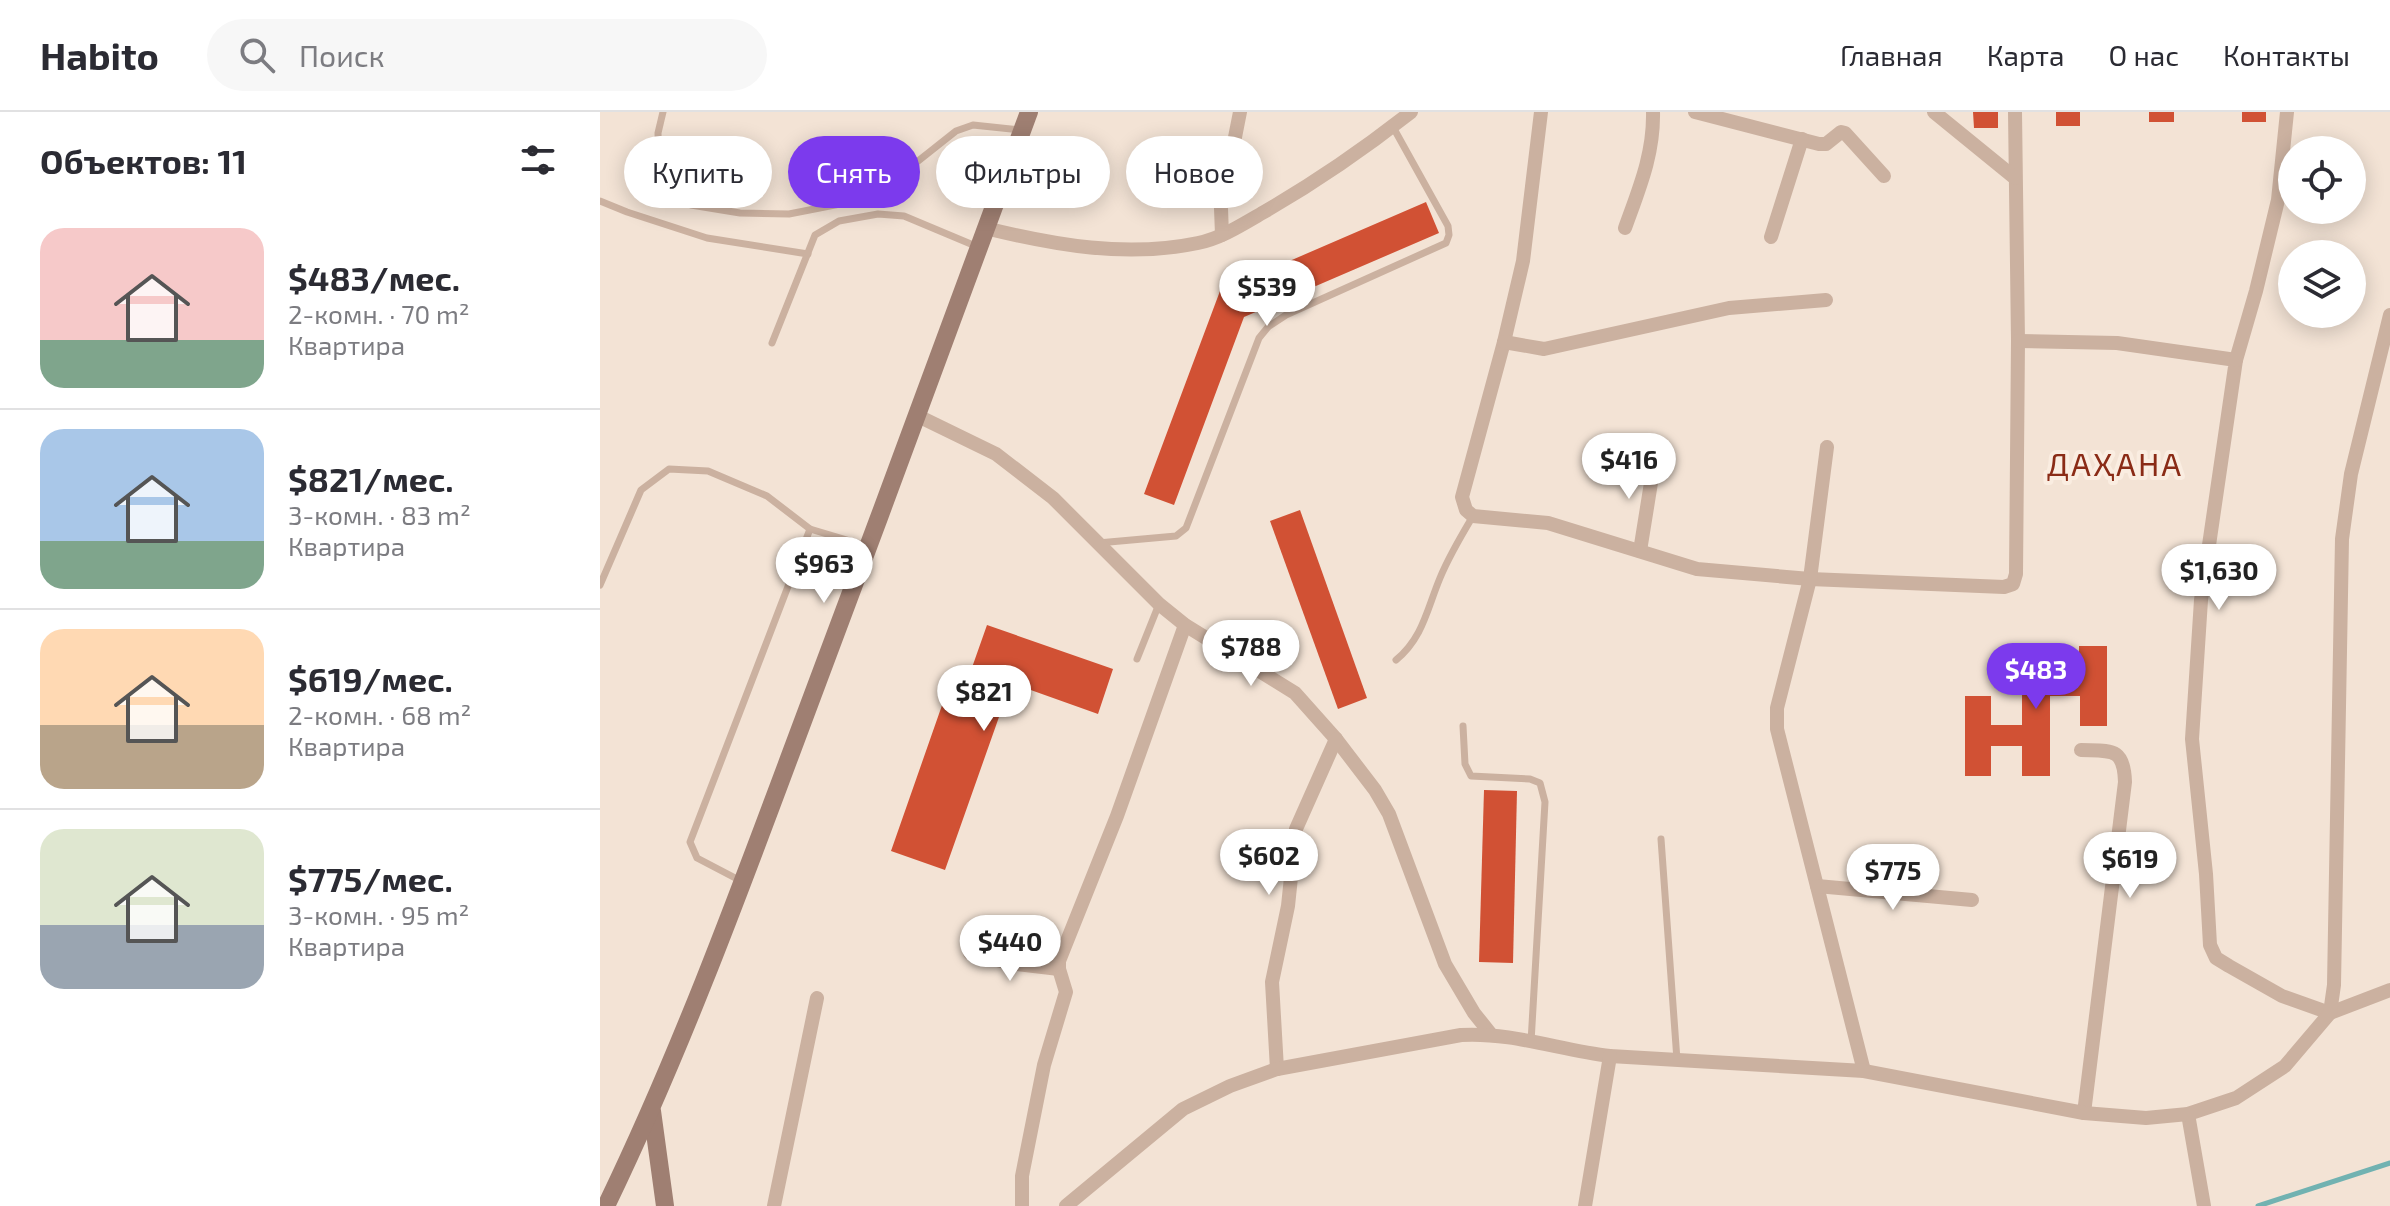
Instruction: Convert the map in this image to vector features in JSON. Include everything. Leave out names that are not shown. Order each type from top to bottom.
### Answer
[{"type":"main road","points":[[606,1206],[652,1111],[743,882],[1029,112]]},
{"type":"main road","points":[[652,1111],[665,1206]]},
{"type":"street","points":[[1222,235],[1221,208],[1240,112]]},
{"type":"street","points":[[985,228],[1051,243],[1098,249],[1156,249],[1199,243],[1222,235],[1319,180],[1411,112]]},
{"type":"street","points":[[1541,112],[1523,261],[1462,497],[1466,510],[1473,516],[1548,523],[1697,569],[1810,579],[2004,587],[2013,584],[2016,574],[2018,341],[2015,112]]},
{"type":"street","points":[[1625,228],[1648,167],[1653,112]]},
{"type":"street","points":[[1695,112],[1826,144],[1841,132],[1845,133],[1884,176]]},
{"type":"street","points":[[1934,112],[2015,178]]},
{"type":"street","points":[[2287,112],[2278,200],[2236,360],[2201,600],[2192,739],[2210,945],[2216,958],[2282,996],[2330,1013]]},
{"type":"street","points":[[1771,237],[1802,139]]},
{"type":"street","points":[[1504,342],[1544,349],[1729,308],[1826,300]]},
{"type":"street","points":[[2330,1013],[2334,985],[2342,539],[2351,474],[2390,315]]},
{"type":"street","points":[[2018,341],[2117,343],[2236,360]]},
{"type":"street","points":[[918,416],[996,454],[1053,498],[1159,604],[1185,625],[1295,693],[1336,739],[1375,790],[1389,814],[1445,964],[1474,1013],[1490,1033]]},
{"type":"street","points":[[1827,447],[1810,579],[1777,708],[1777,729],[1864,1071]]},
{"type":"street","points":[[1640,551],[1655,458]]},
{"type":"street","points":[[1022,1206],[1022,1176],[1044,1065],[1066,992],[1059,961],[1117,816],[1185,625]]},
{"type":"street","points":[[1277,1069],[1272,982],[1288,906],[1296,829],[1336,739]]},
{"type":"street","points":[[2081,750],[2110,751],[2119,755],[2124,764],[2125,782],[2084,1113]]},
{"type":"street","points":[[1817,886],[1972,900]]},
{"type":"street","points":[[970,953],[1009,963],[1059,969]]},
{"type":"street","points":[[1066,1206],[1183,1109],[1230,1086],[1277,1069],[1461,1035],[1490,1033],[1610,1056],[1864,1071],[2084,1113],[2146,1118],[2188,1114],[2236,1098],[2285,1066],[2330,1013],[2390,990]]},
{"type":"street","points":[[774,1206],[817,998]]},
{"type":"street","points":[[1585,1206],[1610,1056]]},
{"type":"street","points":[[2188,1114],[2204,1206]]},
{"type":"lane","points":[[663,112],[658,133],[659,171],[671,189],[691,205],[740,213],[789,214],[845,203],[879,192],[956,131],[973,125],[1022,130]]},
{"type":"lane","points":[[1098,543],[1176,536],[1186,528],[1243,376],[1259,338],[1268,327],[1286,315],[1446,243],[1448,226],[1393,127]]},
{"type":"lane","points":[[600,201],[707,238],[808,254]]},
{"type":"lane","points":[[772,343],[815,235],[839,221],[878,214],[904,216],[979,247]]},
{"type":"lane","points":[[600,585],[641,490],[669,469],[708,471],[767,496],[810,529],[869,547]]},
{"type":"lane","points":[[1396,660],[1409,650],[1420,635],[1445,568],[1473,516]]},
{"type":"lane","points":[[743,882],[697,858],[690,842],[810,529]]},
{"type":"lane","points":[[1137,659],[1159,604]]},
{"type":"lane","points":[[1463,726],[1465,764],[1471,776],[1530,779],[1540,783],[1545,802],[1531,1042]]},
{"type":"lane","points":[[1661,839],[1677,1060]]},
{"type":"building","points":[[1973,112],[1998,112],[1998,128],[1974,128]]},
{"type":"building","points":[[2056,112],[2080,112],[2080,126],[2056,126]]},
{"type":"building","points":[[2149,112],[2174,112],[2174,122],[2149,122]]},
{"type":"building","points":[[2242,112],[2266,112],[2266,122],[2242,122]]},
{"type":"building","points":[[1426,202],[1439,233],[1244,317],[1174,505],[1144,494],[1220,291]]},
{"type":"building","points":[[1300,510],[1367,698],[1338,709],[1270,521]]},
{"type":"building","points":[[987,625],[1113,669],[1098,714],[1011,683],[945,870],[891,851],[954,671],[969,676]]},
{"type":"building","points":[[2022,646],[2050,646],[2050,677],[2079,677],[2079,646],[2107,646],[2107,726],[2080,726],[2080,696],[2050,696],[2050,776],[2022,776],[2022,746],[1991,746],[1991,776],[1965,776],[1965,696],[1991,696],[1991,725],[2022,725]]},
{"type":"building","points":[[1484,790],[1517,791],[1513,963],[1479,962]]},
{"type":"waterway","points":[[2258,1206],[2390,1163]]},
{"type":"district","name":"ДАҲАНА","points":[[2115,463]]}]
